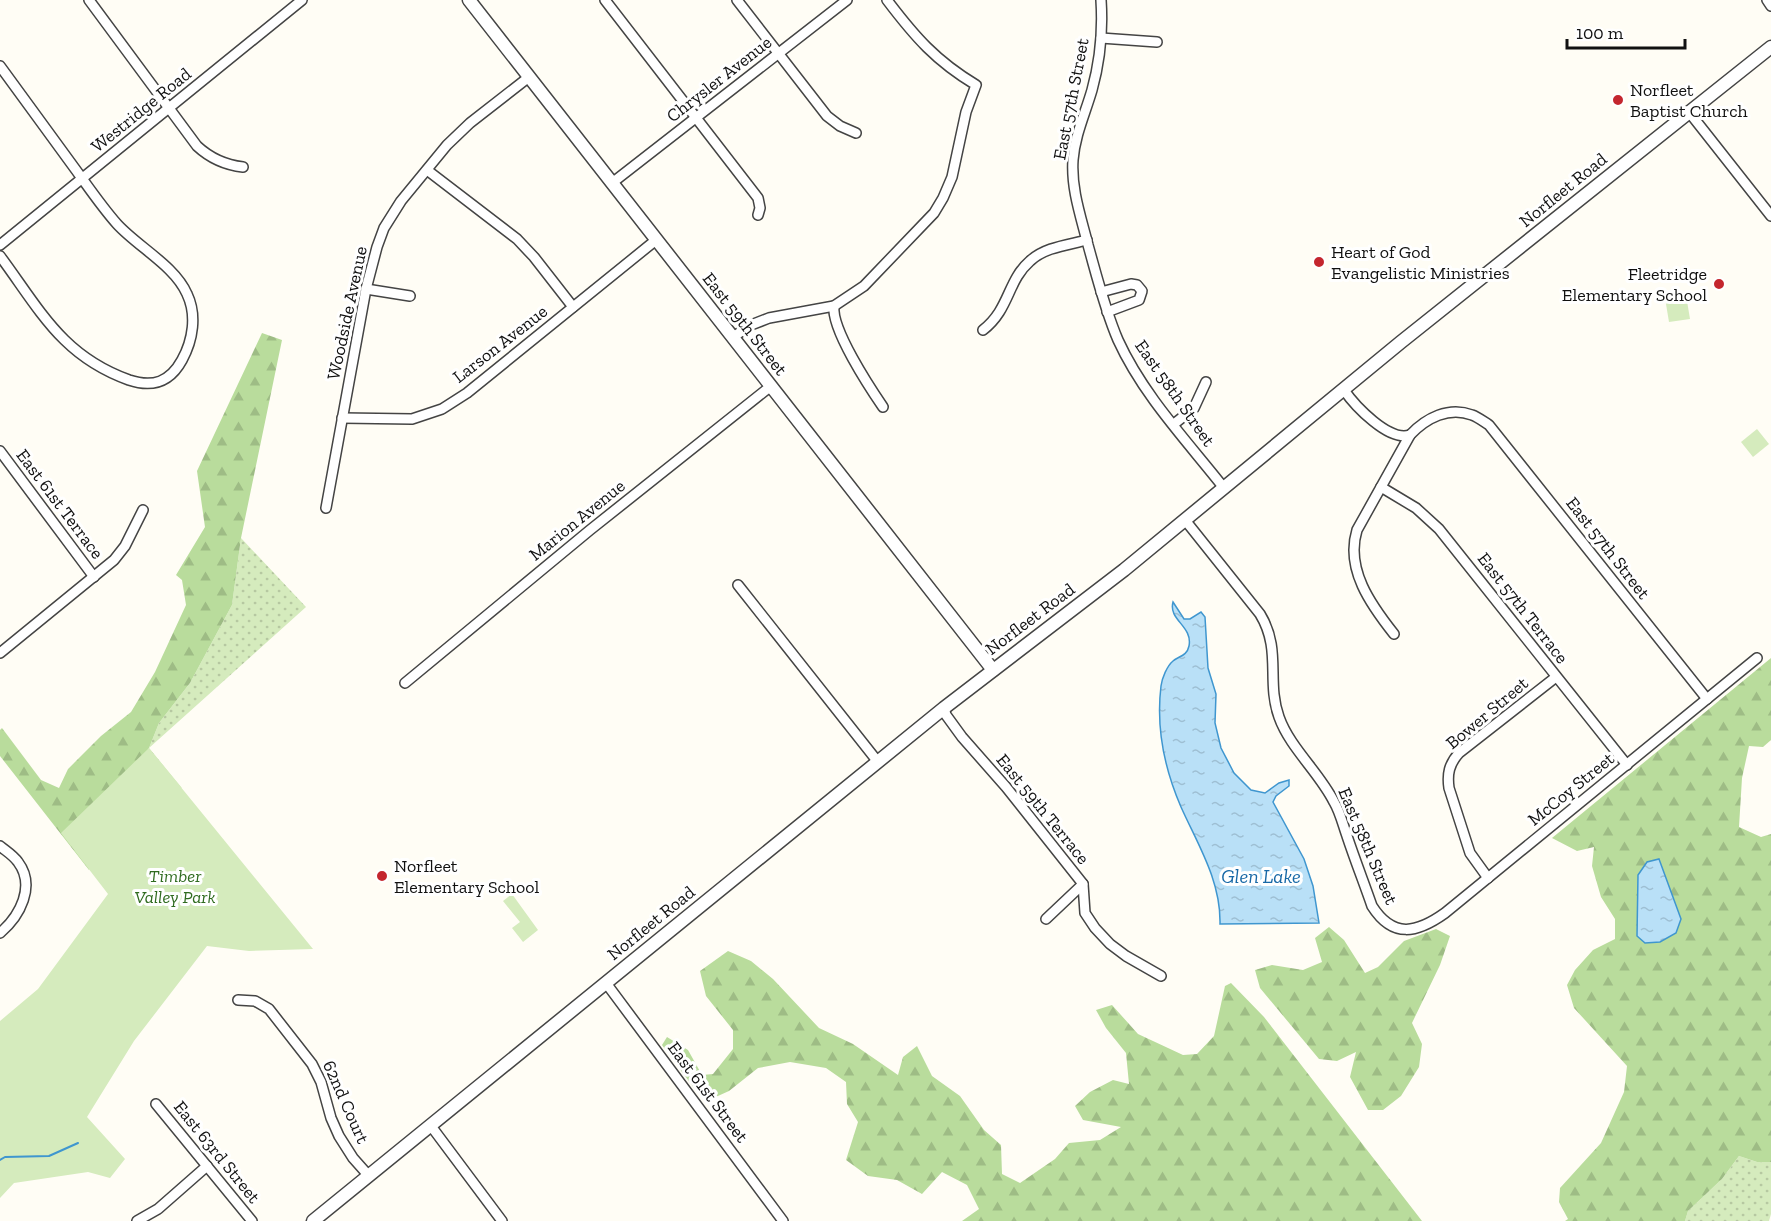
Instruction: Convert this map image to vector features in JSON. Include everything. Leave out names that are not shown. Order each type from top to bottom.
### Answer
[{"type":"street","points":[[89,0],[197,146],[207,155],[225,165],[243,168]]},
{"type":"street","name":"Westridge Road","points":[[0,245],[302,0]]},
{"type":"street","name":"East 59th Street","points":[[469,0],[993,670]]},
{"type":"street","points":[[605,0],[758,198],[760,208],[758,214]]},
{"type":"street","points":[[737,0],[828,116],[840,126],[855,133]]},
{"type":"street","name":"Chrysler Avenue","points":[[612,183],[847,0]]},
{"type":"street","points":[[733,337],[751,325],[769,318],[834,306],[864,286],[934,213],[952,177],[966,112],[976,85],[956,73],[924,47],[887,0]]},
{"type":"street","name":"East 57th Street","points":[[1087,240],[1075,192],[1073,162],[1078,132],[1096,72],[1101,38],[1101,0]]},
{"type":"street","points":[[1767,0],[1771,6]]},
{"type":"street","points":[[1101,38],[1157,42]]},
{"type":"street","name":"Norfleet Road","points":[[313,1221],[944,708],[1124,570],[1408,336],[1771,47]]},
{"type":"street","points":[[0,66],[117,224],[140,247],[174,273],[188,295],[193,314],[191,335],[183,357],[171,376],[164,381],[137,383],[108,372],[69,346],[0,256]]},
{"type":"street","name":"Woodside Avenue","points":[[326,508],[366,289],[376,247],[384,228],[401,201],[447,145],[470,123],[529,77]]},
{"type":"street","points":[[1689,112],[1771,216]]},
{"type":"street","points":[[427,170],[517,239],[573,307]]},
{"type":"street","name":"Larson Avenue","points":[[342,418],[412,419],[442,409],[467,393],[657,240]]},
{"type":"street","points":[[983,330],[995,321],[1015,280],[1030,260],[1050,250],[1087,240]]},
{"type":"street","name":"East 58th Street","points":[[1087,240],[1107,312],[1133,368],[1224,488]]},
{"type":"street","points":[[1101,292],[1131,284],[1137,285],[1142,291],[1139,300],[1107,312]]},
{"type":"street","points":[[366,289],[410,296]]},
{"type":"street","points":[[834,306],[833,310],[853,360],[883,407]]},
{"type":"street","points":[[1174,424],[1194,408],[1206,382]]},
{"type":"street","name":"Marion Avenue","points":[[405,682],[593,527],[771,386]]},
{"type":"street","points":[[1344,390],[1356,407],[1376,423],[1405,437],[1410,435]]},
{"type":"street","name":"East 57th Street","points":[[1410,435],[1418,426],[1438,415],[1452,412],[1472,414],[1489,425],[1707,699]]},
{"type":"street","points":[[1394,634],[1367,596],[1353,556],[1354,541],[1357,530],[1410,435]]},
{"type":"street","name":"East 61st Terrace","points":[[0,451],[94,577]]},
{"type":"street","name":"East 57th Terrace","points":[[1381,487],[1416,508],[1439,529],[1627,765]]},
{"type":"street","points":[[0,653],[114,560],[125,546],[142,510]]},
{"type":"street","name":"East 58th Street","points":[[1185,520],[1267,626],[1273,645],[1276,705],[1280,718],[1289,737],[1335,803],[1372,906],[1379,917],[1400,929]]},
{"type":"street","points":[[738,585],[878,762]]},
{"type":"street","name":"McCoy Street","points":[[1400,929],[1421,928],[1430,924],[1757,658]]},
{"type":"street","name":"Bower Street","points":[[1488,878],[1470,853],[1449,789],[1447,778],[1449,767],[1459,753],[1556,677]]},
{"type":"street","name":"East 59th Terrace","points":[[944,708],[946,715],[962,737],[1006,787],[1083,884],[1085,913],[1095,928],[1110,944],[1126,956],[1161,975]]},
{"type":"street","points":[[0,846],[20,863],[25,876],[25,897],[21,910],[0,933]]},
{"type":"street","points":[[1046,919],[1083,884]]},
{"type":"street","name":"East 61st Street","points":[[606,983],[783,1221]]},
{"type":"street","name":"62nd Court","points":[[238,1000],[255,1001],[269,1009],[312,1064],[321,1082],[331,1118],[339,1136],[352,1158],[369,1176]]},
{"type":"street","name":"East 63rd Street","points":[[156,1104],[252,1221]]},
{"type":"street","points":[[431,1126],[502,1221]]},
{"type":"street","points":[[137,1221],[158,1209],[207,1166]]},
{"type":"green space","points":[[1686,295],[1690,319],[1669,322],[1666,304],[1671,298]]},
{"type":"green space","points":[[262,333],[282,340],[241,538],[232,605],[190,683],[159,723],[89,870],[0,756],[0,730],[2,728],[41,780],[59,788],[68,769],[101,736],[131,712],[155,672],[186,605],[182,580],[176,575],[205,527],[197,471]]},
{"type":"green space","points":[[1757,429],[1769,444],[1753,457],[1741,442]]},
{"type":"green space","points":[[241,538],[306,607],[149,748],[159,723],[190,683],[232,605]]},
{"type":"green space","points":[[1771,658],[1771,740],[1763,747],[1749,746],[1742,778],[1739,827],[1761,837],[1771,834],[1771,1162],[1757,1162],[1739,1156],[1722,1179],[1688,1211],[1685,1221],[1565,1221],[1568,1219],[1559,1202],[1560,1188],[1601,1143],[1624,1092],[1627,1066],[1574,1008],[1567,985],[1575,970],[1593,950],[1615,939],[1615,919],[1601,897],[1592,866],[1594,847],[1577,851],[1552,838]]},
{"type":"green space","points":[[149,748],[182,788],[168,784],[108,827]]},
{"type":"green space","name":"Timber Valley Park","points":[[149,748],[313,949],[249,951],[207,946],[134,1041],[87,1117],[125,1159],[110,1178],[88,1172],[14,1183],[0,1198],[0,1021],[38,989],[108,894],[61,833]]},
{"type":"green space","points":[[512,894],[538,930],[523,942],[512,928],[520,922],[503,901]]},
{"type":"green space","points":[[1329,927],[1344,940],[1365,973],[1378,967],[1404,941],[1436,929],[1450,936],[1440,965],[1412,1023],[1422,1044],[1419,1067],[1401,1096],[1383,1110],[1368,1110],[1350,1077],[1356,1052],[1337,1061],[1319,1059],[1260,988],[1255,970],[1272,965],[1303,970],[1322,962],[1315,938]]},
{"type":"green space","points":[[728,951],[751,961],[773,979],[819,1028],[853,1044],[898,1075],[903,1057],[917,1046],[932,1076],[960,1096],[984,1130],[1001,1145],[1002,1174],[1020,1183],[1055,1159],[1069,1143],[1100,1140],[1121,1127],[1083,1120],[1075,1106],[1090,1092],[1113,1080],[1129,1084],[1126,1053],[1106,1028],[1096,1010],[1112,1005],[1138,1034],[1183,1055],[1197,1054],[1214,1036],[1225,986],[1231,983],[1264,1017],[1422,1221],[962,1221],[979,1209],[967,1185],[942,1172],[922,1194],[897,1180],[868,1176],[846,1160],[858,1122],[847,1104],[846,1082],[826,1068],[790,1062],[758,1068],[729,1091],[709,1100],[694,1088],[662,1045],[667,1037],[688,1050],[702,1075],[713,1074],[733,1049],[733,1030],[706,996],[700,971]]},
{"type":"green space","points":[[1739,1156],[1757,1162],[1771,1162],[1769,1221],[1685,1221],[1688,1211],[1722,1179]]},
{"type":"water","name":"Glen Lake","points":[[1173,602],[1184,619],[1190,619],[1201,612],[1205,617],[1208,668],[1216,694],[1215,723],[1221,748],[1234,773],[1251,790],[1265,793],[1279,783],[1289,780],[1289,786],[1276,796],[1273,802],[1304,859],[1313,886],[1319,923],[1220,924],[1213,878],[1175,793],[1163,748],[1160,717],[1162,683],[1169,666],[1185,654],[1189,646],[1187,633],[1174,614]]},
{"type":"water","points":[[1659,859],[1681,919],[1676,933],[1660,942],[1645,943],[1637,936],[1638,875],[1647,862]]},
{"type":"waterway","points":[[0,1160],[5,1157],[49,1156],[78,1143]]},
{"type":"place","name":"Norfleet Baptist Church","points":[[1618,100]]},
{"type":"place","name":"Heart of God Evangelistic Ministries","points":[[1319,262]]},
{"type":"place","name":"Fleetridge Elementary School","points":[[1719,284]]},
{"type":"place","name":"Norfleet Elementary School","points":[[382,876]]}]
